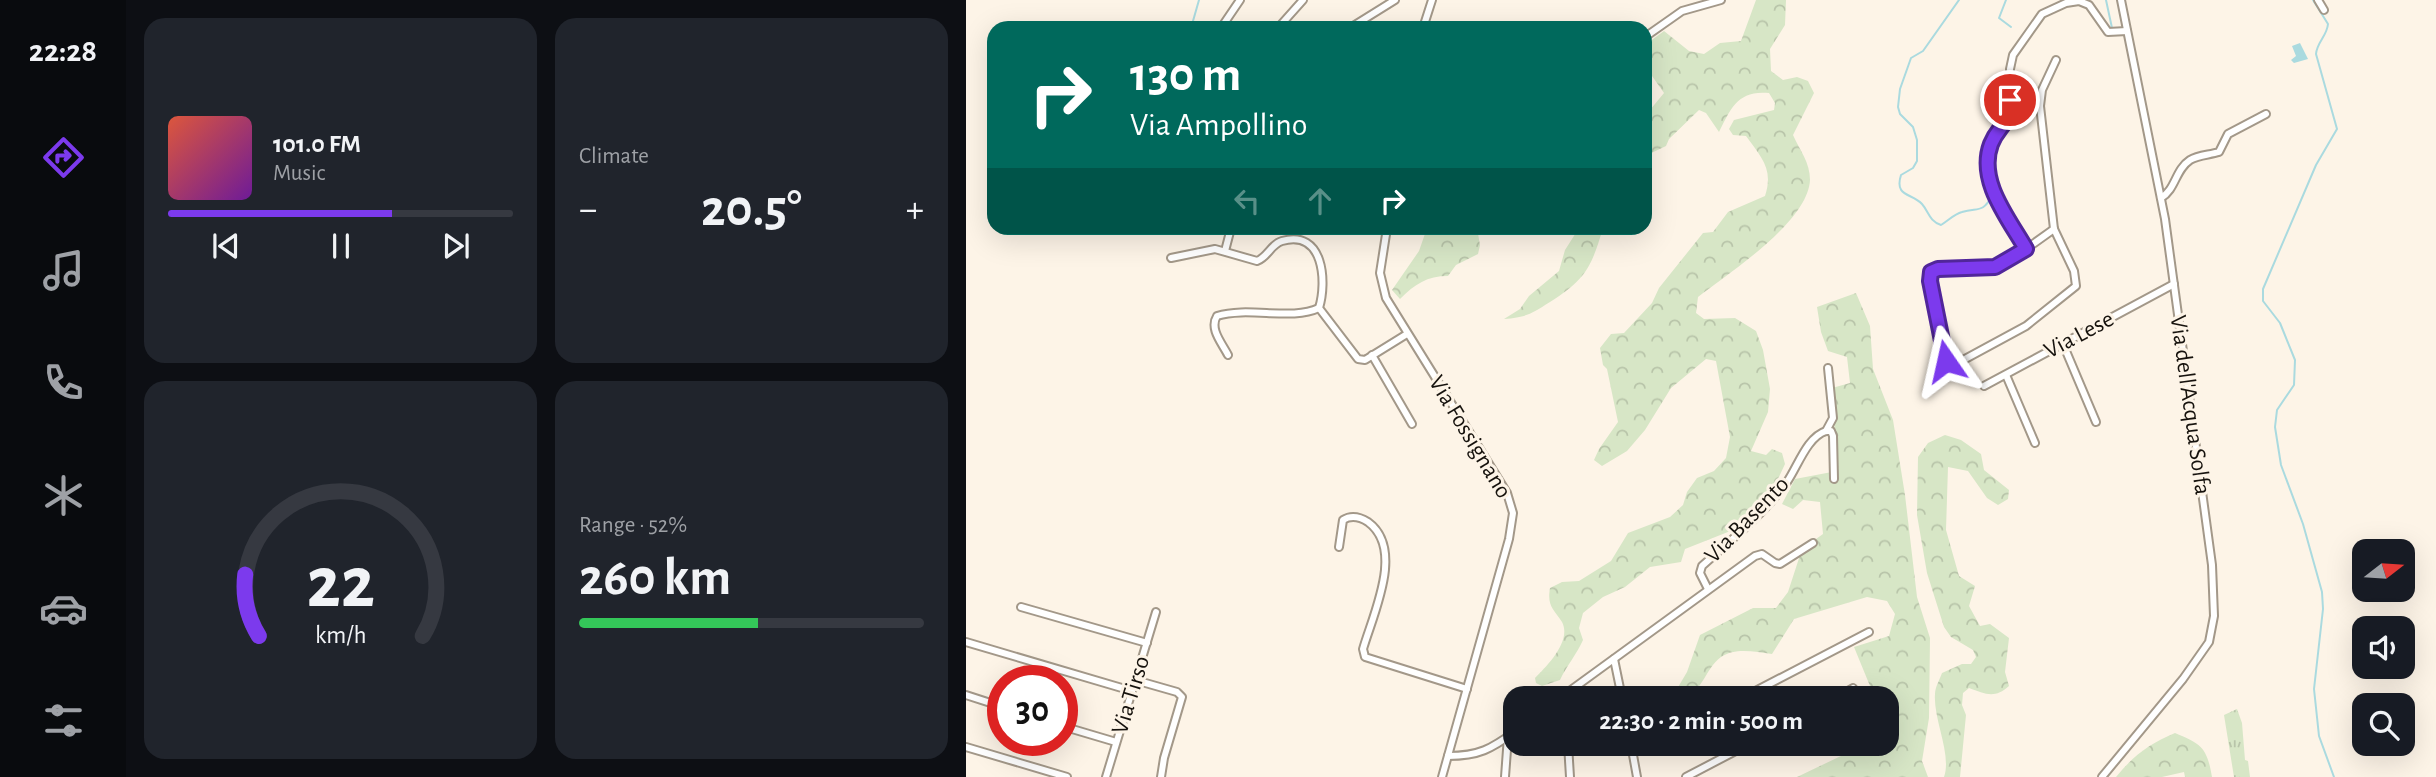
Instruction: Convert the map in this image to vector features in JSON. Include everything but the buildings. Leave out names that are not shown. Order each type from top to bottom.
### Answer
[{"type":"street","points":[[1226,21],[1240,0]]},
{"type":"street","points":[[1284,21],[1303,0]]},
{"type":"street","points":[[1361,21],[1395,0]]},
{"type":"street","points":[[1425,21],[1432,0]]},
{"type":"street","points":[[1652,32],[1685,10],[1721,0]]},
{"type":"street","name":"Via dell'Acqua Solfa","points":[[2102,777],[2192,666],[2207,644],[2213,626],[2213,575],[2174,284],[2161,198],[2121,0]]},
{"type":"street","points":[[2318,0],[2324,10]]},
{"type":"street","points":[[2026,249],[1995,193],[1989,172],[1992,143],[2009,116],[2010,69],[2014,53],[2042,14],[2054,6],[2069,2],[2089,5],[2108,33],[2127,31]]},
{"type":"street","points":[[2054,229],[1995,267],[1938,269],[1931,272],[1930,281],[1948,365],[1954,365],[2026,326],[2077,284],[2076,276],[2054,229],[2040,99],[2056,60]]},
{"type":"street","points":[[2161,198],[2171,191],[2178,173],[2188,161],[2220,151],[2228,134],[2266,114]]},
{"type":"street","points":[[1225,251],[1229,235]]},
{"type":"street","name":"Via Fossignano","points":[[1386,235],[1381,283],[1390,306],[1507,493],[1513,510],[1511,534],[1442,777]]},
{"type":"street","points":[[1171,258],[1212,250],[1225,251],[1256,261],[1262,259],[1281,241],[1296,241],[1310,247],[1320,259],[1324,279],[1319,308]]},
{"type":"street","name":"Via Lese","points":[[1984,386],[2174,284]]},
{"type":"street","points":[[1228,355],[1213,328],[1213,320],[1218,316],[1261,311],[1303,313],[1319,308]]},
{"type":"street","points":[[1319,308],[1358,359],[1363,360],[1407,334]]},
{"type":"street","points":[[2063,344],[2096,422]]},
{"type":"street","points":[[1372,355],[1412,424]]},
{"type":"street","points":[[1828,368],[1833,418],[1826,431],[1833,434],[1833,479]]},
{"type":"street","points":[[2006,374],[2035,443]]},
{"type":"street","name":"Via Basento","points":[[1708,589],[1700,573],[1702,566],[1767,507],[1789,480],[1812,441],[1819,433],[1826,431]]},
{"type":"street","points":[[1339,547],[1343,520],[1356,517],[1365,520],[1375,529],[1387,552],[1386,569],[1363,649],[1365,657],[1467,689]]},
{"type":"street","name":"Via Basento","points":[[1578,686],[1758,554],[1780,564],[1814,543]]},
{"type":"street","points":[[1021,607],[1147,643]]},
{"type":"street","name":"Via Tirso","points":[[1105,777],[1156,612]]},
{"type":"street","points":[[1765,686],[1869,632]]},
{"type":"street","points":[[966,642],[1132,691]]},
{"type":"street","points":[[1614,659],[1620,686]]},
{"type":"street","points":[[1135,680],[1177,692],[1182,696],[1161,777]]},
{"type":"street","points":[[966,695],[987,702]]},
{"type":"street","points":[[1078,731],[1116,742]]},
{"type":"street","points":[[1448,756],[1479,754],[1503,739]]},
{"type":"street","points":[[966,747],[1067,777]]},
{"type":"street","points":[[1504,777],[1506,756]]},
{"type":"street","points":[[1569,756],[1570,777]]},
{"type":"street","points":[[1633,756],[1637,777]]},
{"type":"street","points":[[1686,777],[1726,756]]},
{"type":"green space","points":[[1756,0],[1786,0],[1785,25],[1770,49],[1771,71],[1783,80],[1797,77],[1808,81],[1814,93],[1793,135],[1810,174],[1806,196],[1782,229],[1765,245],[1698,297],[1696,313],[1704,319],[1735,318],[1756,331],[1763,350],[1770,389],[1768,412],[1751,451],[1766,455],[1772,449],[1782,453],[1785,464],[1772,492],[1733,530],[1685,549],[1681,562],[1650,567],[1625,587],[1603,597],[1583,613],[1579,628],[1583,640],[1578,650],[1560,680],[1542,686],[1536,683],[1535,678],[1557,653],[1564,637],[1562,622],[1550,603],[1550,588],[1562,582],[1579,581],[1611,561],[1628,533],[1670,517],[1683,505],[1687,492],[1697,478],[1714,471],[1726,458],[1730,437],[1716,361],[1706,359],[1671,388],[1645,430],[1627,451],[1602,466],[1594,460],[1618,422],[1600,348],[1611,334],[1624,333],[1652,303],[1659,288],[1703,233],[1713,232],[1728,212],[1765,196],[1768,178],[1761,157],[1746,136],[1733,135],[1729,129],[1734,120],[1774,110],[1775,103],[1769,93],[1750,94],[1737,102],[1719,132],[1706,113],[1699,110],[1669,139],[1666,146],[1652,153],[1652,108],[1664,93],[1652,76],[1652,40],[1664,31],[1689,51],[1704,54],[1720,43],[1741,41]]},
{"type":"green space","points":[[1425,235],[1478,235],[1478,254],[1456,265],[1448,276],[1434,277],[1422,282],[1400,299],[1392,290],[1419,251]]},
{"type":"green space","points":[[1575,235],[1601,235],[1586,271],[1572,286],[1533,312],[1504,319],[1520,309],[1529,296],[1559,271],[1565,250]]},
{"type":"green space","points":[[1856,293],[1870,326],[1873,369],[1893,420],[1917,597],[1930,638],[1929,718],[1922,761],[1928,777],[1797,777],[1841,756],[1899,756],[1899,686],[1870,686],[1854,647],[1889,636],[1895,614],[1887,601],[1867,597],[1794,619],[1772,654],[1746,651],[1727,654],[1715,662],[1698,686],[1679,686],[1687,672],[1700,635],[1753,608],[1776,608],[1788,592],[1802,549],[1823,534],[1820,502],[1803,500],[1793,509],[1782,504],[1795,479],[1837,471],[1832,388],[1850,383],[1847,357],[1828,351],[1821,332],[1817,307]]},
{"type":"green space","points":[[1945,435],[1961,440],[1981,454],[1984,470],[2009,490],[2008,499],[1998,505],[1987,498],[1968,471],[1948,467],[1946,530],[1959,576],[1975,586],[1969,606],[1980,626],[1990,624],[2009,638],[2005,672],[2009,686],[1994,694],[1969,688],[1963,693],[1962,705],[1966,715],[1960,777],[1944,777],[1946,758],[1935,704],[1935,691],[1942,673],[1962,664],[1971,664],[1976,657],[1973,650],[1951,637],[1944,627],[1927,573],[1917,515],[1918,457],[1928,443]]},
{"type":"green space","points":[[2237,709],[2242,723],[2245,760],[2248,761],[2250,777],[2234,777],[2224,715]]},
{"type":"green space","points":[[2175,733],[2202,748],[2212,777],[2185,777],[2184,772],[2162,777],[2116,777],[2142,751]]},
{"type":"water","points":[[2300,43],[2308,59],[2294,63],[2291,60],[2296,56],[2292,46]]},
{"type":"waterway","points":[[1193,21],[1199,0]]},
{"type":"waterway","points":[[1959,0],[1923,51],[1911,58],[1900,89],[1898,107],[1900,114],[1913,127],[1917,140],[1917,161],[1913,168],[1901,175],[1899,182],[1902,191],[1918,200],[1932,219],[1941,225],[1959,213],[1982,208],[1992,196]]},
{"type":"waterway","points":[[2006,0],[1999,18],[2011,27]]},
{"type":"waterway","points":[[2106,0],[2112,28]]},
{"type":"waterway","points":[[2313,0],[2328,24],[2316,54],[2337,129],[2316,165],[2263,289],[2263,301],[2280,323],[2295,360],[2294,385],[2277,410],[2275,427],[2281,465],[2303,524],[2322,592],[2323,609],[2314,689],[2319,736],[2334,777]]},
{"type":"route","points":[[1946,361],[1930,281],[1931,272],[1938,269],[1995,267],[2008,262],[2026,249],[1995,193],[1989,172],[1991,145],[2008,120],[2010,100]]}]
